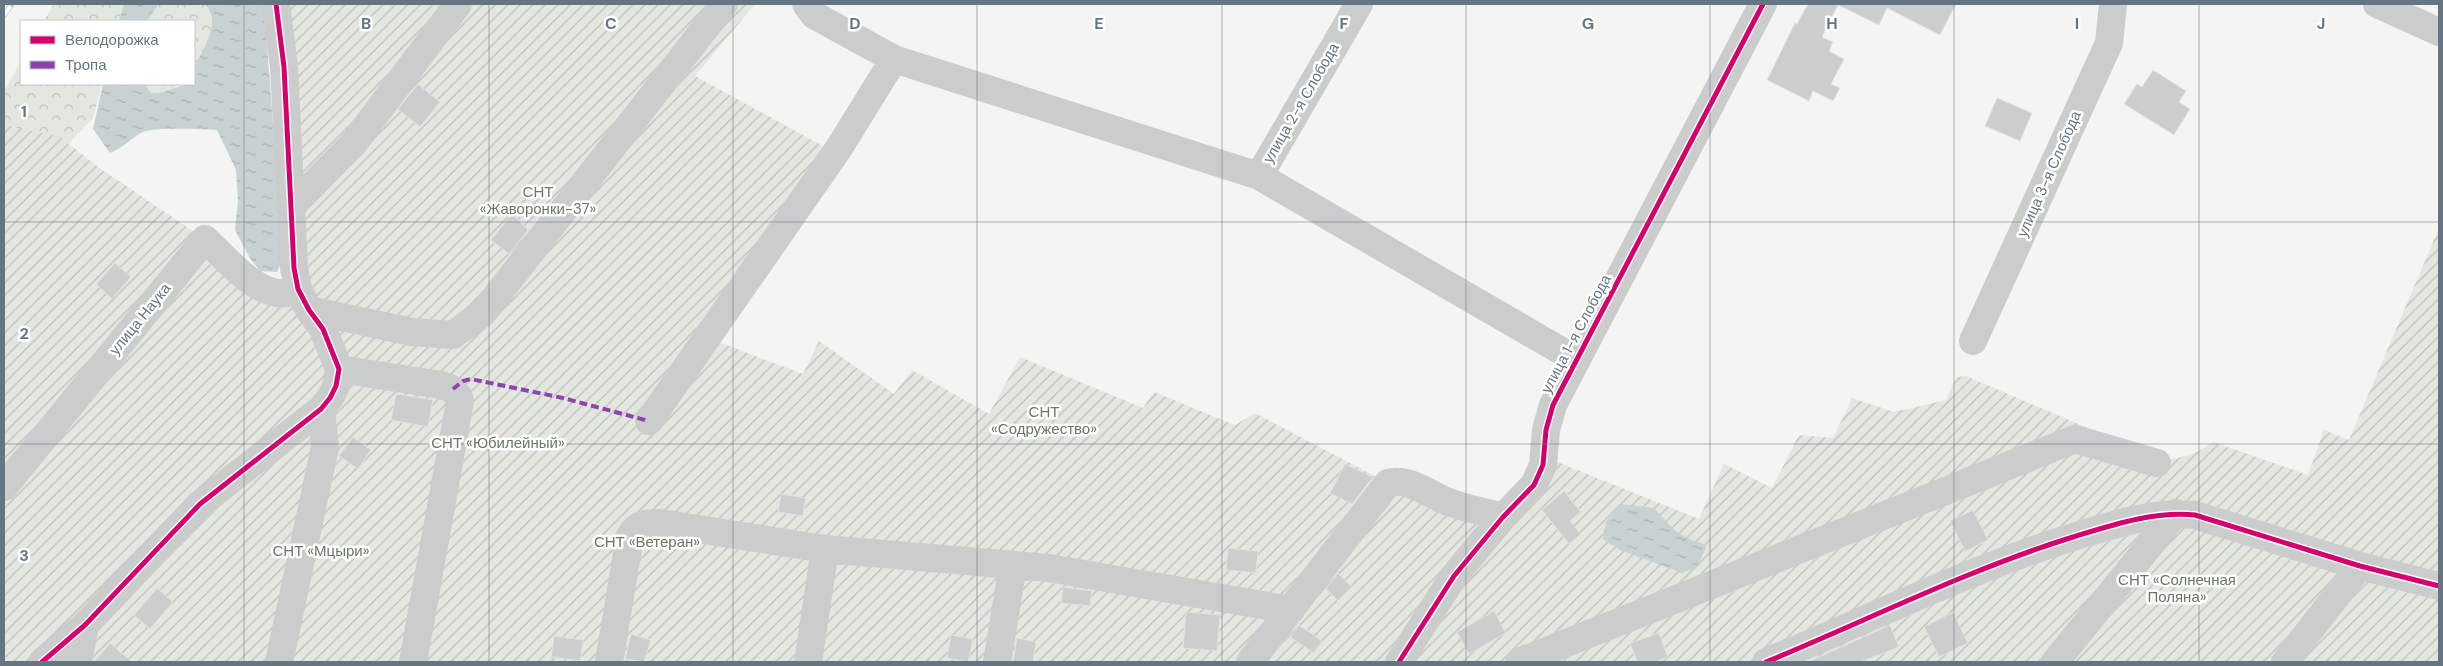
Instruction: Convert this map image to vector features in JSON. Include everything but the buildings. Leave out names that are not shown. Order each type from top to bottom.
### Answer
[{"type":"street","points":[[42,662],[85,625],[200,504],[320,409],[336,386],[339,369],[323,328],[303,299],[294,268],[284,67],[276,4]]},
{"type":"street","points":[[292,206],[353,144],[458,4]]},
{"type":"street","points":[[303,299],[412,332],[453,335],[484,312],[724,4]]},
{"type":"street","points":[[806,4],[814,15],[894,58],[1259,176],[1577,360]]},
{"type":"street","name":"улица 2-я Слобода","points":[[1259,176],[1358,4]]},
{"type":"street","name":"улица 1-я Слобода","points":[[1399,662],[1454,576],[1503,517],[1534,485],[1543,465],[1546,430],[1553,406],[1763,4]]},
{"type":"street","name":"улица 3-я Слобода","points":[[1973,341],[2109,43],[2113,4]]},
{"type":"street","points":[[2377,4],[2439,32]]},
{"type":"street","points":[[649,421],[840,148],[894,58]]},
{"type":"street","name":"улица Наука","points":[[4,487],[205,239],[249,281],[271,293],[292,292],[303,299]]},
{"type":"street","points":[[339,369],[441,385],[453,389],[458,394],[460,401],[413,662]]},
{"type":"street","points":[[279,662],[325,447],[320,409]]},
{"type":"street","points":[[1519,662],[2075,439],[2086,440],[2157,463]]},
{"type":"street","points":[[1250,662],[1388,483],[1396,480],[1411,484],[1447,501],[1503,517]]},
{"type":"street","points":[[2055,662],[2176,513]]},
{"type":"street","points":[[1766,662],[1956,580],[2034,550],[2116,524],[2176,513],[2195,515],[2360,566],[2439,586]]},
{"type":"street","points":[[609,662],[630,536],[634,528],[644,523],[825,548],[1049,568],[1291,610]]},
{"type":"street","points":[[808,662],[825,548]]},
{"type":"street","points":[[997,662],[1013,565]]},
{"type":"street","points":[[2285,662],[2360,566]]},
{"type":"street","points":[[78,662],[85,625]]},
{"type":"green space","points":[[54,4],[124,4],[119,20],[45,20]]},
{"type":"green space","points":[[159,4],[205,4],[211,19],[210,37],[195,67],[195,20],[148,20]]},
{"type":"green space","points":[[276,4],[755,4],[695,76],[836,153],[708,338],[803,374],[819,341],[894,394],[912,370],[989,414],[1020,357],[1143,408],[1154,392],[1235,425],[1255,413],[1388,483],[1503,517],[1555,461],[1699,519],[1724,464],[1772,488],[1799,435],[1833,438],[1852,398],[1894,412],[1946,400],[1957,377],[1966,376],[2163,460],[2190,455],[2213,442],[2308,475],[2324,430],[2349,440],[2439,228],[2439,662],[4,662],[4,125],[60,137],[101,169],[205,239],[292,292]]},
{"type":"green space","points":[[20,63],[20,85],[102,85],[93,118],[4,211],[4,91]]},
{"type":"green space","points":[[146,85],[178,85],[165,94],[151,93]]},
{"type":"water","points":[[124,4],[159,4],[148,20],[119,20]]},
{"type":"water","points":[[205,4],[264,4],[283,259],[277,272],[260,271],[250,258],[235,230],[238,201],[236,170],[217,130],[149,130],[139,134],[110,153],[93,129],[103,85],[146,85],[151,93],[158,93],[184,85],[195,85],[195,66],[206,44],[211,28],[212,19],[210,11]]},
{"type":"water","points":[[1621,504],[1654,508],[1680,534],[1702,543],[1706,548],[1696,568],[1682,573],[1620,550],[1603,539],[1606,522]]},
{"type":"railway","points":[[4,15],[12,4]]},
{"type":"marked path","points":[[453,389],[463,381],[471,379],[563,398],[649,421]]},
{"type":"cycle path","points":[[42,662],[85,625],[200,504],[321,409],[330,398],[336,386],[339,369],[323,329],[309,310],[298,289],[294,268],[284,67],[276,4]]},
{"type":"cycle path","points":[[1399,662],[1454,576],[1503,517],[1534,485],[1543,465],[1546,430],[1553,405],[1763,4]]},
{"type":"cycle path","points":[[1766,662],[1956,580],[2034,550],[2118,524],[2164,515],[2195,515],[2360,566],[2439,586]]},
{"type":"park label","name":"СНТ «Жаворонки-37»","points":[[538,200]]},
{"type":"park label","name":"СНТ «Содружество»","points":[[1044,420]]},
{"type":"park label","name":"СНТ «Юбилейный»","points":[[498,443]]},
{"type":"park label","name":"СНТ «Ветеран»","points":[[647,542]]},
{"type":"park label","name":"СНТ «Мцыри»","points":[[321,551]]},
{"type":"park label","name":"СНТ «Солнечная Поляна»","points":[[2177,588]]}]
